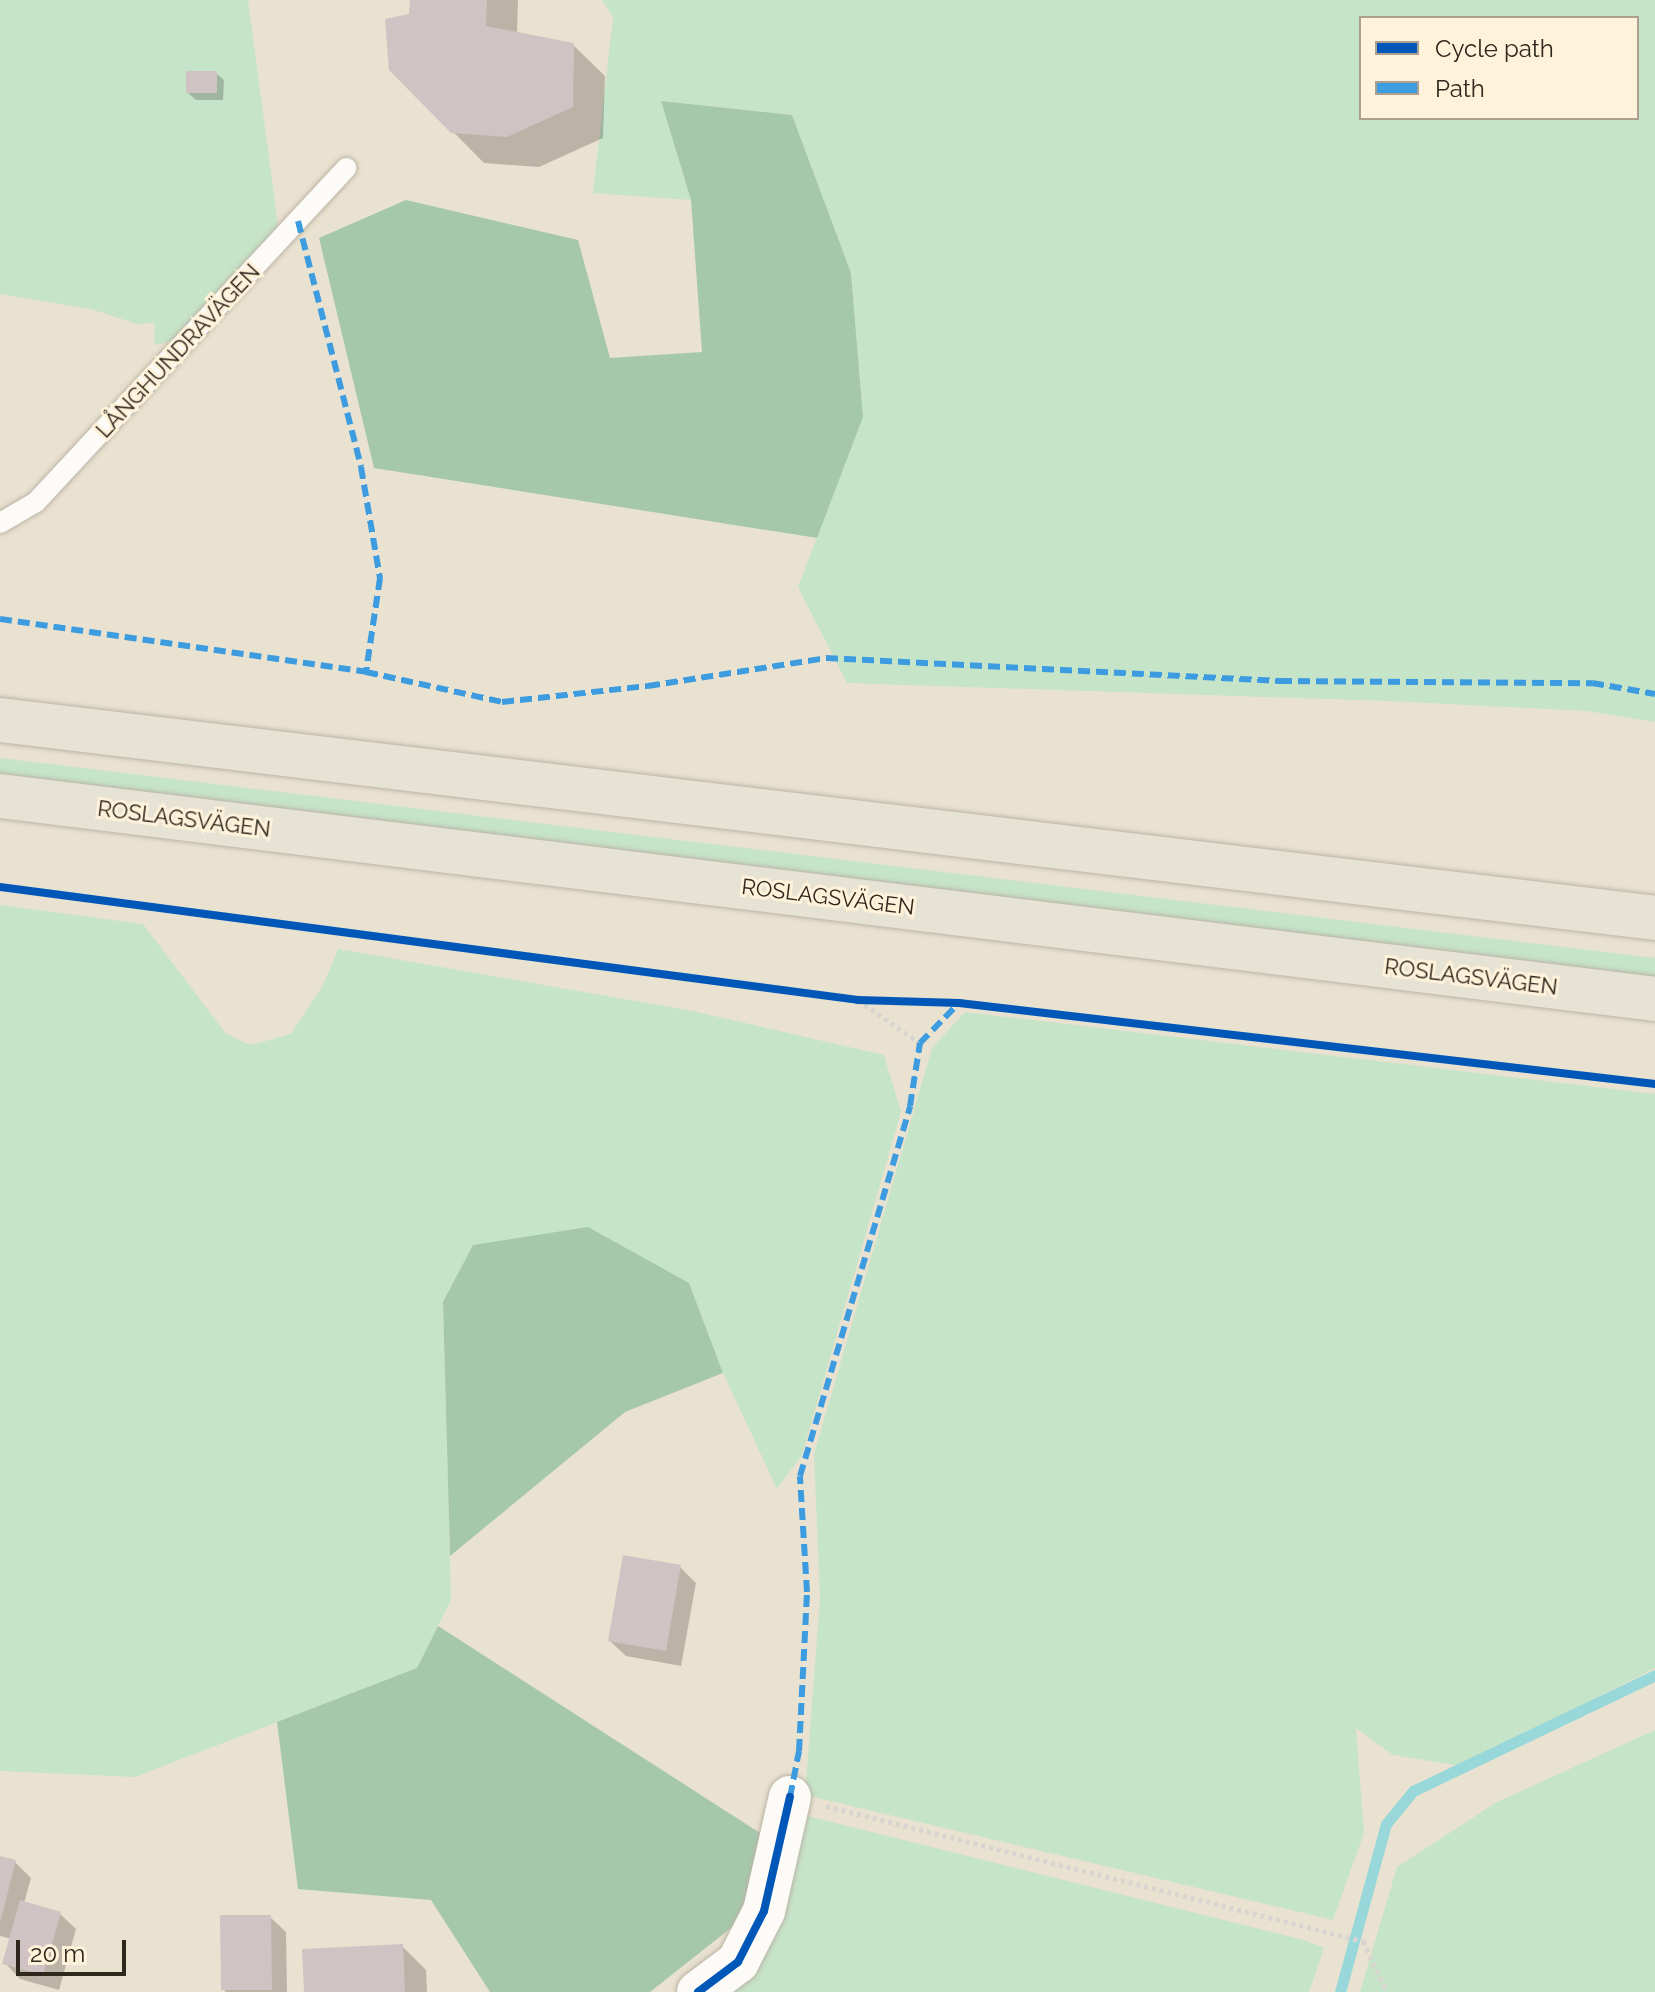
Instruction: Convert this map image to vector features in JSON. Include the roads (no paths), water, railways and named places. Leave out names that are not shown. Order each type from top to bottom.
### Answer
[{"type":"main road","points":[[0,720],[1655,918]]},
{"type":"main road","name":"ROSLAGSVÄGEN","points":[[0,796],[1655,999]]},
{"type":"street","points":[[698,1992],[738,1962],[764,1911],[790,1797]]},
{"type":"lane","name":"LÅNGHUNDRAVÄGEN","points":[[0,523],[36,502],[346,168]]},
{"type":"waterway","points":[[1340,1992],[1386,1824],[1413,1791],[1655,1675]]}]
